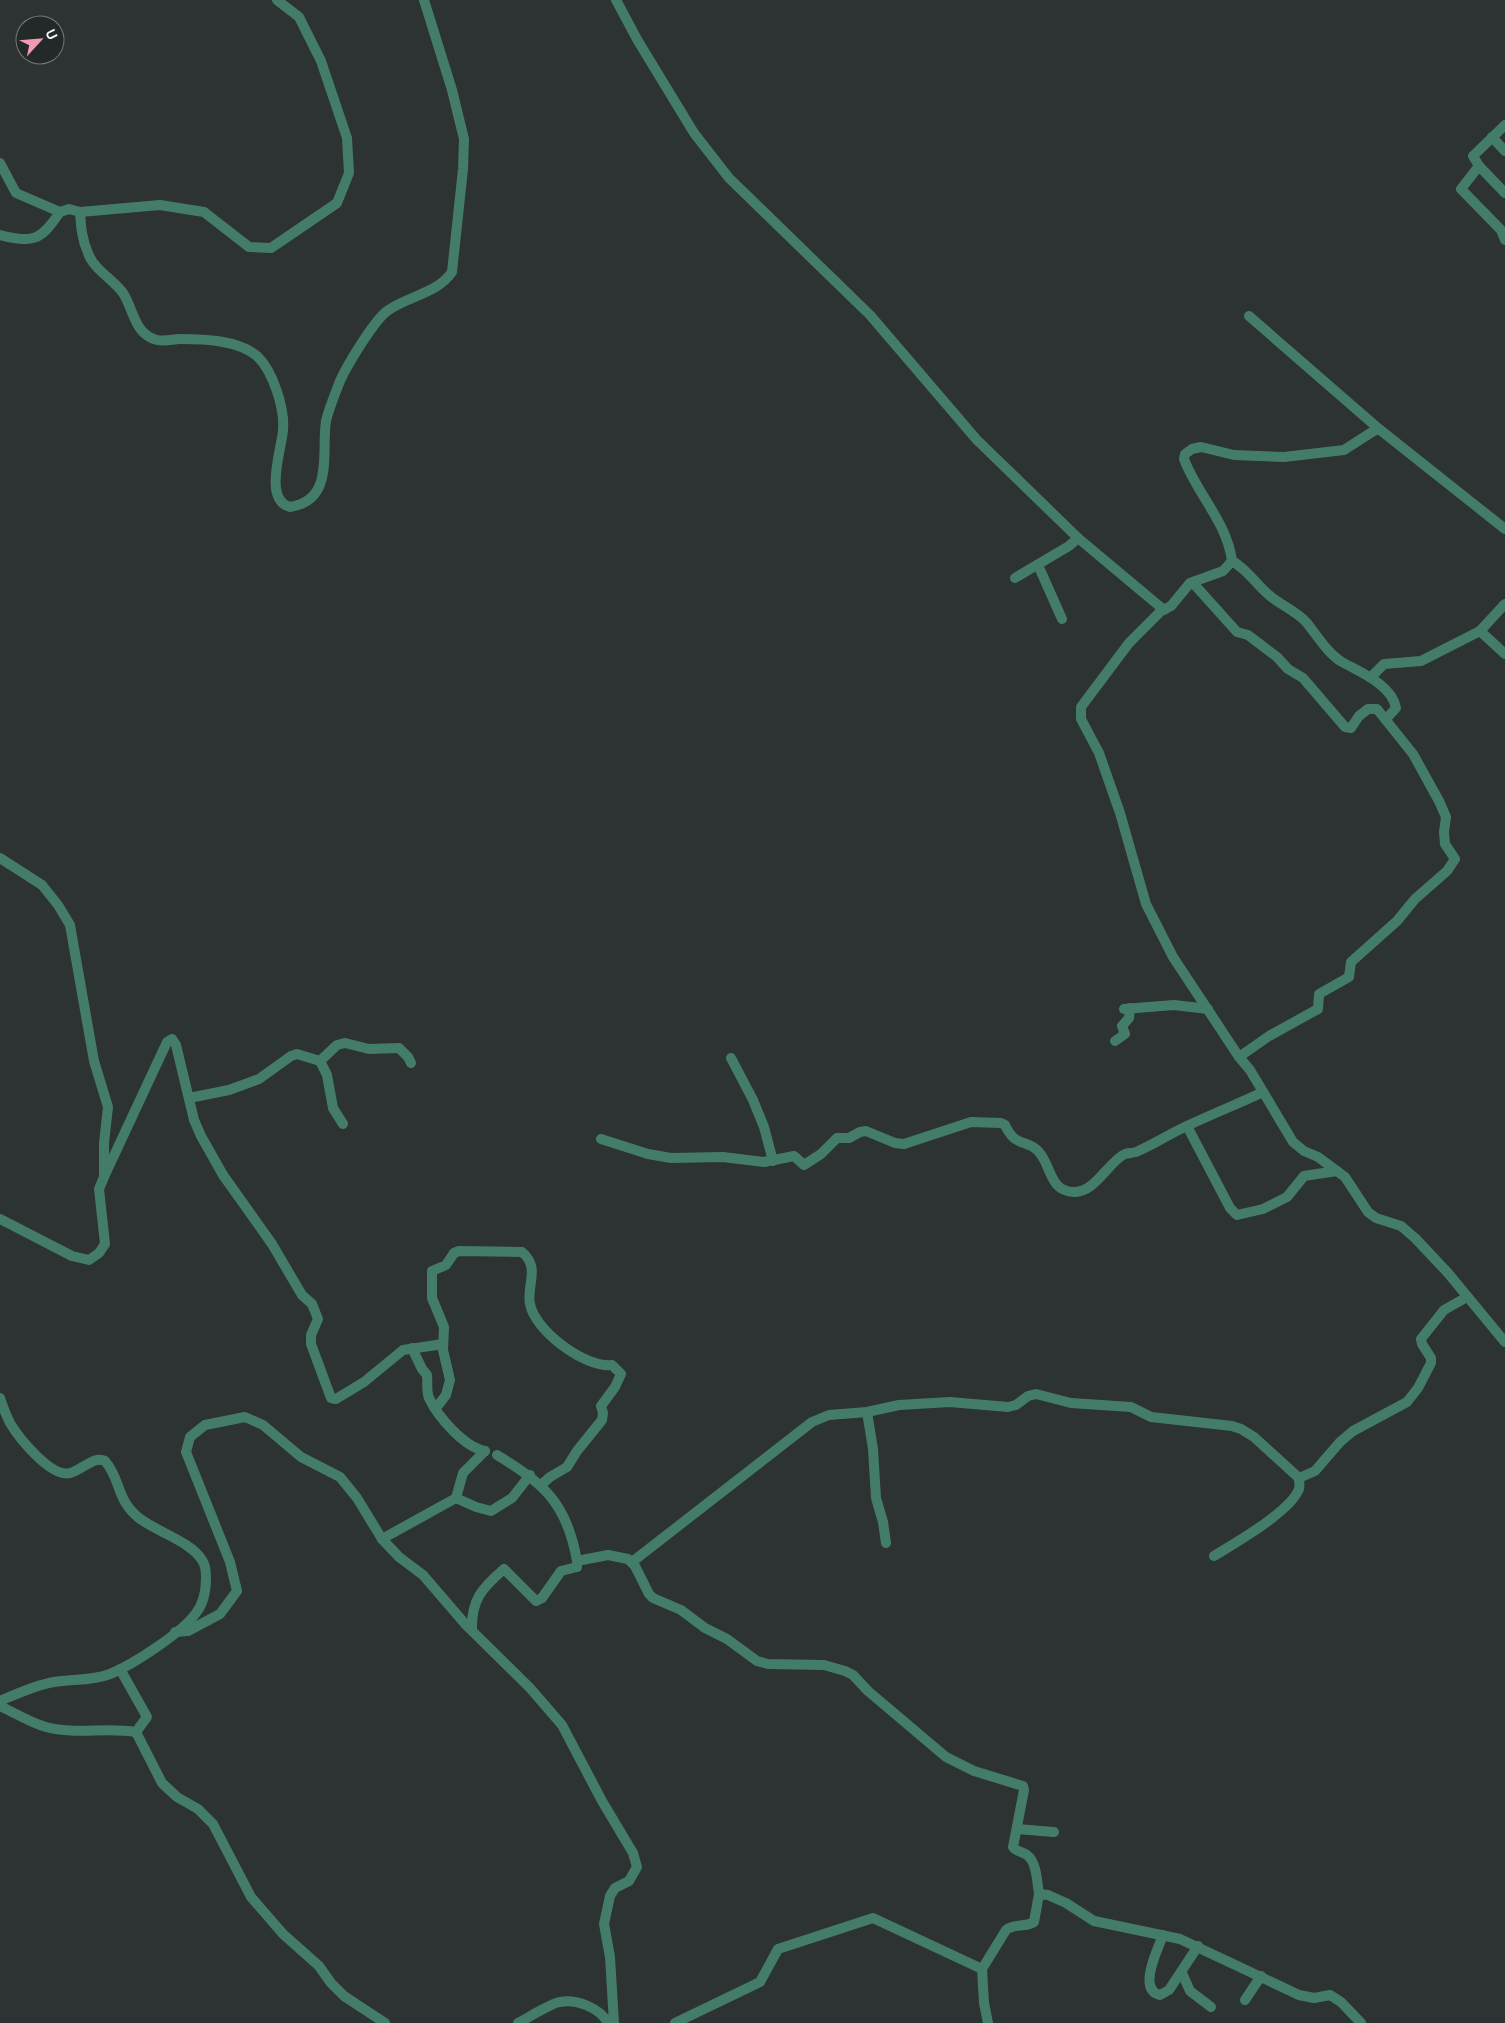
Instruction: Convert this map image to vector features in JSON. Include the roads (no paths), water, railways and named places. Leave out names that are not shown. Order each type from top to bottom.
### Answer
[{"type":"street","points":[[0,163],[16,193],[60,212],[160,205],[204,212],[249,247],[271,248],[337,203],[349,173],[347,138],[321,62],[299,17],[277,0]]},
{"type":"street","points":[[80,212],[81,232],[88,255],[123,293],[140,331],[160,340],[193,339],[232,344],[242,347],[257,357],[276,389],[282,408],[283,430],[275,486],[277,493],[281,501],[290,507],[309,500],[319,488],[324,470],[326,421],[348,364],[386,312],[430,291],[449,277],[452,272],[463,169],[464,139],[452,90],[424,0]]},
{"type":"street","points":[[616,0],[638,41],[694,133],[729,178],[870,315],[976,440],[1078,538],[1164,610]]},
{"type":"street","points":[[1505,125],[1473,156],[1505,193]]},
{"type":"street","points":[[1492,137],[1505,151]]},
{"type":"street","points":[[1480,166],[1461,189],[1501,230],[1505,240]]},
{"type":"street","points":[[0,235],[28,239],[39,237],[50,228],[60,212]]},
{"type":"street","points":[[1249,316],[1379,429],[1505,529]]},
{"type":"street","points":[[1379,429],[1344,450],[1284,457],[1234,455],[1201,447],[1192,449],[1185,454],[1186,465],[1216,515],[1231,552],[1232,561],[1223,571],[1193,583],[1190,582],[1172,606],[1164,610],[1129,643],[1100,679],[1081,707],[1081,719],[1099,754],[1120,813],[1146,904],[1173,957],[1239,1057],[1250,1070],[1293,1142],[1345,1177],[1368,1212],[1376,1218],[1401,1226],[1448,1273],[1505,1342]]},
{"type":"street","points":[[1015,578],[1069,546],[1078,538]]},
{"type":"street","points":[[1232,561],[1240,565],[1271,597],[1304,621],[1331,654],[1371,677],[1389,695],[1395,705],[1395,710],[1386,719]]},
{"type":"street","points":[[1038,565],[1062,619]]},
{"type":"street","points":[[1193,583],[1237,632],[1248,635],[1277,657],[1288,669],[1303,678],[1345,727],[1351,728],[1359,716],[1368,709],[1377,710],[1386,719],[1413,754],[1440,801],[1446,817],[1444,832],[1446,844],[1455,861],[1415,899],[1397,921],[1352,960],[1349,977],[1319,994],[1318,1009],[1269,1036],[1239,1057]]},
{"type":"street","points":[[1371,677],[1384,664],[1421,661],[1480,631],[1505,604]]},
{"type":"street","points":[[1480,631],[1505,654]]},
{"type":"street","points":[[0,858],[42,885],[58,905],[70,925],[94,1061],[108,1107],[104,1143],[104,1178]]},
{"type":"street","points":[[1115,1041],[1125,1034],[1122,1026],[1129,1018],[1127,1009],[1174,1005],[1208,1009]]},
{"type":"street","points":[[0,1219],[72,1256],[89,1260],[99,1253],[105,1244],[99,1189],[168,1039],[172,1039],[176,1045],[196,1128],[223,1174],[272,1244],[302,1294],[316,1310],[318,1319],[311,1335],[311,1344],[332,1398],[336,1399],[364,1382],[403,1350],[443,1344]]},
{"type":"street","points":[[320,1061],[337,1045],[345,1043],[369,1049],[399,1048],[411,1063]]},
{"type":"street","points":[[189,1098],[229,1090],[260,1079],[291,1056],[298,1054],[320,1061],[329,1081],[333,1108],[343,1124]]},
{"type":"street","points":[[731,1058],[753,1100],[764,1127],[773,1161]]},
{"type":"street","points":[[602,1138],[657,1156],[671,1158],[723,1157],[759,1162],[796,1156],[801,1164],[804,1165],[822,1154],[837,1138],[849,1138],[863,1131],[870,1132],[895,1143],[904,1144],[971,1122],[1001,1124],[1005,1125],[1008,1134],[1017,1141],[1031,1145],[1040,1152],[1054,1181],[1060,1188],[1076,1192],[1095,1183],[1124,1154],[1137,1151],[1263,1092]]},
{"type":"street","points":[[1187,1126],[1230,1208],[1237,1215],[1264,1209],[1287,1197],[1304,1176],[1337,1171]]},
{"type":"street","points":[[436,1408],[446,1395],[450,1380],[443,1344],[444,1327],[432,1298],[431,1290],[434,1269],[446,1265],[456,1251],[517,1251],[527,1256],[530,1263],[532,1284],[530,1306],[550,1336],[597,1365],[612,1365],[621,1374],[601,1406],[602,1420],[577,1451],[567,1467],[541,1485]]},
{"type":"street","points":[[1300,1478],[1315,1471],[1334,1449],[1354,1431],[1407,1402],[1418,1388],[1431,1363],[1431,1358],[1421,1339],[1444,1310],[1467,1297]]},
{"type":"street","points":[[382,1539],[456,1498],[463,1473],[485,1451],[470,1445],[439,1416],[427,1392],[427,1375],[412,1348]]},
{"type":"street","points":[[632,1562],[812,1422],[829,1415],[867,1412],[899,1405],[940,1402],[1008,1407],[1016,1405],[1028,1396],[1036,1394],[1071,1403],[1128,1407],[1151,1417],[1222,1424],[1242,1429],[1275,1454],[1300,1478]]},
{"type":"street","points":[[0,1398],[11,1425],[40,1460],[60,1473],[70,1473],[97,1460],[105,1460],[112,1472],[119,1492],[129,1508],[139,1518],[192,1549],[203,1560],[206,1575],[206,1593],[197,1612],[175,1632],[137,1661],[101,1677],[45,1684],[0,1701]]},
{"type":"street","points":[[867,1412],[873,1454],[876,1498],[883,1522],[886,1543]]},
{"type":"street","points":[[175,1632],[188,1631],[220,1614],[237,1591],[230,1562],[186,1452],[190,1437],[204,1425],[245,1417],[263,1425],[301,1457],[340,1478],[356,1498],[382,1539],[399,1557],[423,1575],[472,1630],[530,1688],[562,1725],[587,1775],[635,1860],[637,1867],[635,1874],[629,1881],[615,1888],[610,1896],[604,1924],[610,1957],[614,2023]]},
{"type":"street","points":[[472,1630],[472,1615],[480,1592],[504,1569],[536,1601],[542,1598],[561,1571],[577,1567],[578,1562],[566,1519],[541,1485],[530,1475],[497,1456]]},
{"type":"street","points":[[456,1498],[491,1511],[512,1498],[530,1475]]},
{"type":"street","points":[[1214,1556],[1252,1533],[1277,1514],[1298,1490],[1300,1478]]},
{"type":"street","points":[[578,1562],[608,1555],[622,1556],[632,1562],[653,1598],[681,1610],[705,1628],[727,1639],[757,1661],[768,1664],[818,1664],[845,1671],[853,1675],[868,1691],[946,1757],[974,1771],[1023,1786],[1018,1829],[1013,1849],[1029,1856],[1032,1861],[1039,1894],[1034,1922],[1029,1925],[1010,1927],[1006,1930],[987,1964],[982,1968]]},
{"type":"street","points":[[120,1669],[147,1717],[136,1732]]},
{"type":"street","points":[[0,1706],[46,1727],[85,1731],[106,1729],[136,1732]]},
{"type":"street","points":[[136,1732],[162,1783],[177,1797],[198,1809],[212,1824],[251,1897],[283,1934],[319,1966],[331,1983],[344,1996],[385,2023]]},
{"type":"street","points":[[1018,1829],[1054,1832]]},
{"type":"street","points":[[1039,1894],[1066,1904],[1094,1921],[1163,1935],[1198,1946],[1307,1998],[1330,1995],[1341,2002],[1361,2023]]},
{"type":"street","points":[[675,2023],[760,1982],[778,1949],[874,1918],[982,1968]]},
{"type":"street","points":[[1163,1935],[1149,1979],[1151,1991],[1160,1995],[1165,1994],[1182,1973],[1198,1946]]},
{"type":"street","points":[[982,1968],[984,2003],[988,2023]]},
{"type":"street","points":[[1182,1973],[1190,1991],[1211,2006]]},
{"type":"street","points":[[1245,2000],[1261,1976]]},
{"type":"street","points":[[518,2023],[560,2001],[581,2004],[598,2011],[608,2023]]}]
